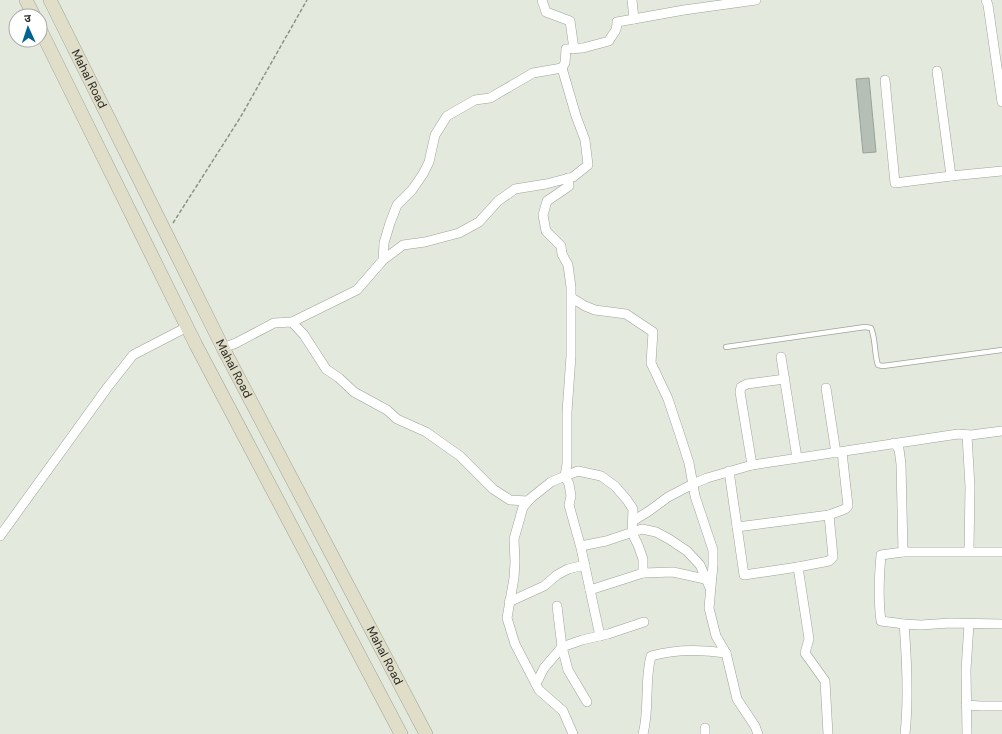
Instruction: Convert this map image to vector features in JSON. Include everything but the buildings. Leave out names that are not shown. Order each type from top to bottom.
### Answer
[{"type":"main road","name":"Mahal Road","points":[[50,0],[222,348],[426,734]]},
{"type":"main road","name":"Mahal Road","points":[[48,45],[187,327],[400,734]]},
{"type":"street","points":[[542,0],[546,12],[570,21],[574,49]]},
{"type":"street","points":[[632,0],[634,19]]},
{"type":"street","points":[[222,348],[236,343],[274,323],[292,322],[357,290],[383,260],[403,245],[425,242],[466,230],[479,222],[498,201],[515,189],[573,177],[588,166],[584,140],[562,68],[565,63],[566,49],[574,49],[609,41],[617,29],[618,22],[684,10],[756,0]]},
{"type":"street","points":[[986,0],[988,5],[1002,102]]},
{"type":"street","points":[[383,260],[384,243],[395,211],[423,174],[428,162],[435,135],[447,116],[475,100],[490,98],[533,74],[562,68]]},
{"type":"street","points":[[937,71],[951,176]]},
{"type":"street","points":[[885,80],[895,183],[1002,171]]},
{"type":"street","points":[[568,178],[569,186],[547,201],[543,216],[546,231],[561,246],[562,254],[568,265],[572,298],[571,356],[567,412],[567,464],[565,476],[569,484],[571,496],[569,506],[581,546],[600,636]]},
{"type":"street","points":[[572,298],[595,310],[626,314],[653,332],[651,363],[668,399],[688,463],[695,496],[713,550],[714,565],[709,608],[714,629],[716,636],[726,653],[737,699],[755,726],[758,734]]},
{"type":"street","points":[[292,322],[304,335],[326,369],[339,378],[354,392],[387,410],[397,419],[426,432],[438,440],[460,456],[493,489],[510,500],[528,501]]},
{"type":"street","points":[[0,536],[132,354],[187,327]]},
{"type":"street","points":[[781,358],[797,458]]},
{"type":"street","points":[[752,465],[740,392],[742,387],[747,384],[784,379]]},
{"type":"street","points":[[737,527],[829,515],[845,509],[848,506],[826,388]]},
{"type":"street","points":[[633,521],[668,497],[693,484],[707,478],[752,465],[958,434],[967,435],[1002,431]]},
{"type":"street","points":[[967,435],[970,487],[968,552]]},
{"type":"street","points":[[894,443],[899,449],[901,464],[903,552]]},
{"type":"street","points":[[573,734],[563,711],[538,690],[515,644],[507,618],[515,567],[514,539],[523,507],[551,482],[565,476],[578,471],[601,476],[615,486],[633,509],[632,534],[643,559],[643,574]]},
{"type":"street","points":[[729,471],[744,575],[829,561],[833,557],[829,515]]},
{"type":"street","points":[[581,546],[632,534],[642,529],[656,532],[687,551],[700,565],[711,591]]},
{"type":"street","points":[[1002,552],[903,552],[881,555],[879,573],[879,609],[881,621],[904,624],[1002,624]]},
{"type":"street","points":[[509,602],[544,586],[568,569],[585,565]]},
{"type":"street","points":[[798,566],[806,610],[809,639],[805,654],[825,681],[828,734]]},
{"type":"street","points":[[590,590],[643,574],[673,572],[705,579]]},
{"type":"street","points":[[557,606],[562,647],[568,670],[587,702]]},
{"type":"street","points":[[536,684],[544,668],[562,647],[644,622]]},
{"type":"street","points":[[904,624],[907,666],[906,734]]},
{"type":"street","points":[[966,734],[968,624]]},
{"type":"street","points":[[644,734],[646,723],[648,669],[651,656],[682,650],[711,650],[726,653]]},
{"type":"street","points":[[966,705],[1002,706]]},
{"type":"lane","points":[[726,347],[865,327],[871,328],[873,333],[876,360],[878,365],[883,366],[1002,350]]},
{"type":"path","points":[[166,234],[240,118],[307,0]]}]
